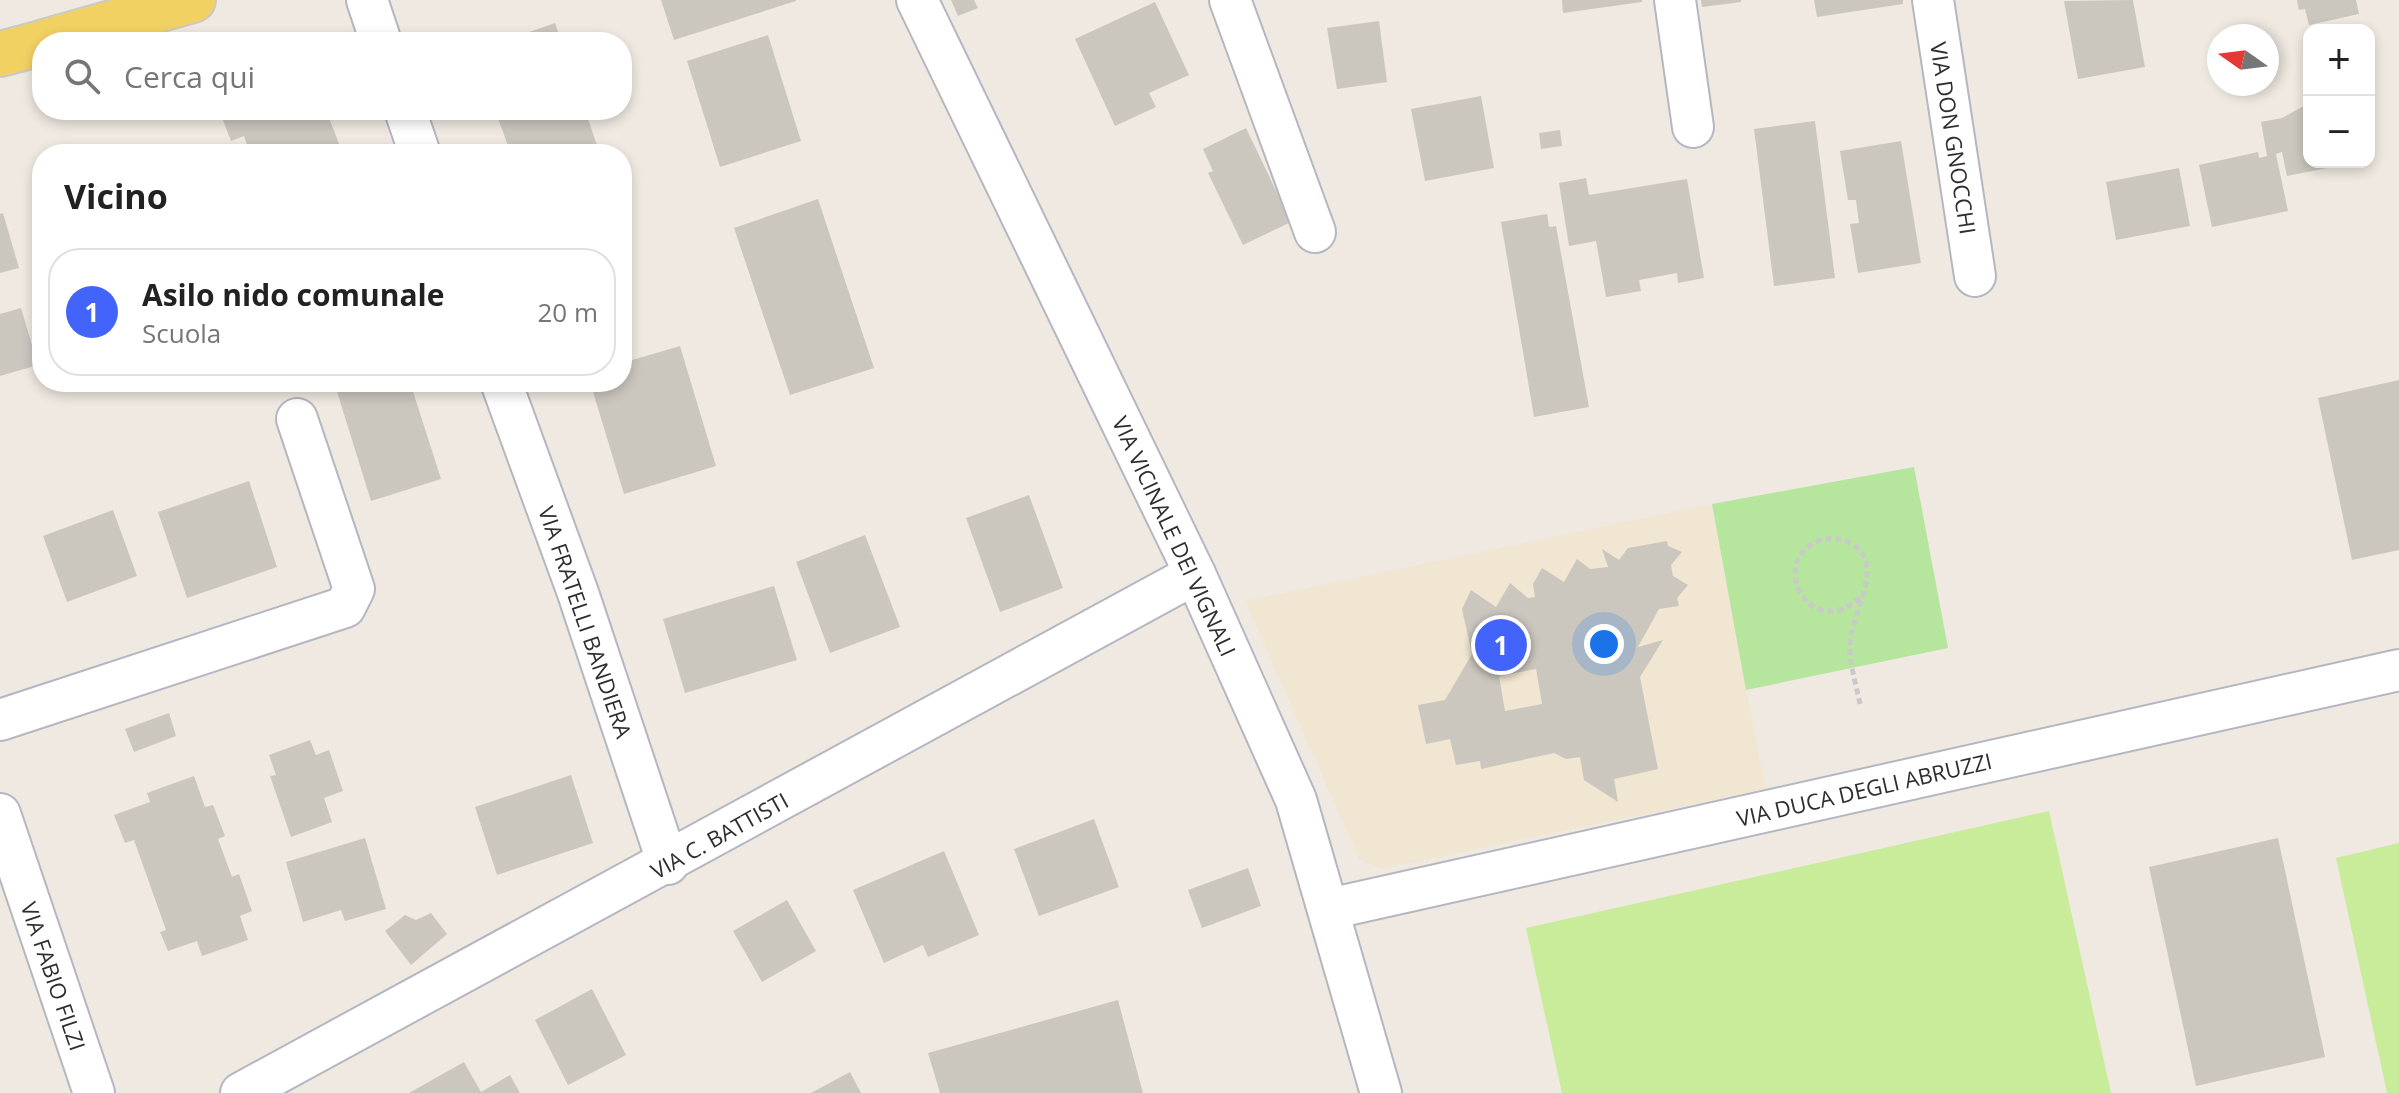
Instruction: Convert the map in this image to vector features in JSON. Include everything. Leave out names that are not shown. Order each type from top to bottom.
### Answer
[{"type":"main road","points":[[79,32],[193,0]]},
{"type":"main road","points":[[0,54],[32,45]]},
{"type":"street","points":[[367,0],[378,32]]},
{"type":"street","name":"VIA VICINALE DEI VIGNALI","points":[[917,0],[1195,574],[1296,800],[1381,1093]]},
{"type":"street","points":[[1230,0],[1315,232]]},
{"type":"street","points":[[1675,0],[1693,127]]},
{"type":"street","name":"VIA DON GNOCCHI","points":[[1933,0],[1975,276]]},
{"type":"street","points":[[408,120],[417,144]]},
{"type":"street","name":"VIA FRATELLI BANDIERA","points":[[505,392],[578,593],[668,864]]},
{"type":"street","points":[[0,720],[345,607],[354,589],[297,419]]},
{"type":"street","name":"VIA C. BATTISTI","points":[[241,1093],[668,864],[1195,574]]},
{"type":"street","name":"VIA DUCA DEGLI ABRUZZI","points":[[1329,909],[2399,670]]},
{"type":"street","name":"VIA FABIO FILZI","points":[[0,814],[94,1093]]},
{"type":"path","points":[[1860,704],[1850,642],[1861,596],[1867,585],[1865,561],[1849,543],[1825,538],[1804,550],[1795,573],[1801,596],[1809,604],[1831,612],[1853,604],[1861,596]]},
{"type":"shaded area","points":[[1712,504],[1765,789],[1381,869],[1359,859],[1245,601]]},
{"type":"green space","points":[[1914,467],[1948,648],[1746,690],[1712,504]]},
{"type":"green space","points":[[2049,811],[2111,1093],[1562,1093],[1526,928]]},
{"type":"green space","points":[[2399,843],[2399,1093],[2387,1093],[2336,858]]},
{"type":"building","points":[[661,0],[796,0],[796,1],[674,40]]},
{"type":"building","points":[[951,0],[974,0],[978,8],[958,16]]},
{"type":"building","points":[[1562,0],[1642,0],[1642,2],[1563,13]]},
{"type":"building","points":[[1701,0],[1741,0],[1741,2],[1702,7]]},
{"type":"building","points":[[1814,0],[1903,0],[1903,4],[1817,17]]},
{"type":"building","points":[[2133,0],[2145,67],[2078,79],[2064,1]]},
{"type":"building","points":[[2297,0],[2356,0],[2359,14],[2309,24],[2305,9],[2299,10]]},
{"type":"building","points":[[1155,2],[1189,75],[1149,93],[1156,107],[1115,126],[1075,39]]},
{"type":"building","points":[[1379,21],[1387,82],[1337,89],[1327,28]]},
{"type":"building","points":[[555,23],[558,32],[529,32]]},
{"type":"building","points":[[768,35],[801,141],[720,167],[687,61]]},
{"type":"building","points":[[1481,96],[1494,168],[1425,181],[1411,109]]},
{"type":"building","points":[[2303,106],[2303,168],[2327,168],[2287,176],[2282,152],[2276,154],[2288,211],[2212,227],[2199,165],[2258,152],[2259,158],[2267,156],[2261,122],[2282,118]]},
{"type":"building","points":[[223,120],[330,120],[339,144],[247,144],[244,136],[231,141]]},
{"type":"building","points":[[499,120],[588,120],[597,144],[507,144]]},
{"type":"building","points":[[1815,121],[1835,278],[1774,286],[1754,129]]},
{"type":"building","points":[[1246,128],[1291,222],[1243,245],[1208,173],[1213,171],[1203,149]]},
{"type":"building","points":[[1560,130],[1562,146],[1541,149],[1539,133]]},
{"type":"building","points":[[1901,141],[1921,263],[1858,273],[1850,224],[1859,223],[1856,200],[1848,200],[1840,151]]},
{"type":"building","points":[[2179,168],[2190,226],[2116,240],[2106,182]]},
{"type":"building","points":[[1586,178],[1589,195],[1687,179],[1704,278],[1678,283],[1677,273],[1639,280],[1641,291],[1606,297],[1596,241],[1569,246],[1559,183]]},
{"type":"building","points":[[818,199],[874,368],[790,395],[734,228]]},
{"type":"building","points":[[3,213],[19,268],[0,273],[0,214]]},
{"type":"building","points":[[1547,214],[1549,227],[1556,226],[1589,407],[1534,417],[1501,222]]},
{"type":"building","points":[[21,308],[32,345],[32,367],[0,376],[0,314]]},
{"type":"building","points":[[680,346],[716,466],[624,494],[593,392],[632,392],[632,360]]},
{"type":"building","points":[[2399,380],[2399,550],[2352,560],[2318,398]]},
{"type":"building","points":[[337,392],[413,392],[441,479],[371,501]]},
{"type":"building","points":[[249,481],[277,567],[187,598],[158,512]]},
{"type":"building","points":[[1029,495],[1063,588],[1000,612],[966,518]]},
{"type":"building","points":[[113,510],[137,576],[67,602],[43,536]]},
{"type":"building","points":[[865,535],[900,627],[830,653],[796,562]]},
{"type":"building","points":[[1667,541],[1668,546],[1682,552],[1671,565],[1673,576],[1688,585],[1677,598],[1679,606],[1659,609],[1638,647],[1663,640],[1640,677],[1658,769],[1614,779],[1618,802],[1584,780],[1580,757],[1566,759],[1554,753],[1481,769],[1480,761],[1456,765],[1450,739],[1426,744],[1418,705],[1445,700],[1472,654],[1462,609],[1471,590],[1496,607],[1510,583],[1528,598],[1535,597],[1533,584],[1542,568],[1564,582],[1577,559],[1590,569],[1608,567],[1602,549],[1619,560],[1628,548]],"holes":[[[1536,669],[1542,704],[1505,711],[1499,676]]]},
{"type":"building","points":[[774,586],[797,660],[685,693],[663,619]]},
{"type":"building","points":[[169,713],[176,736],[134,752],[125,729]]},
{"type":"building","points":[[310,740],[316,755],[329,750],[343,791],[324,798],[332,822],[291,837],[270,776],[276,775],[269,755]]},
{"type":"building","points":[[571,775],[593,843],[497,875],[475,807]]},
{"type":"building","points":[[194,776],[205,807],[213,805],[225,836],[218,839],[232,877],[239,874],[252,911],[240,916],[248,940],[202,956],[197,941],[168,951],[160,932],[166,930],[134,840],[125,843],[114,815],[150,802],[147,793]]},
{"type":"building","points":[[1094,819],[1119,887],[1039,916],[1014,849]]},
{"type":"building","points":[[365,838],[386,909],[345,921],[341,910],[303,922],[286,862]]},
{"type":"building","points":[[2278,838],[2325,1057],[2196,1086],[2149,867]]},
{"type":"building","points":[[944,851],[979,935],[928,957],[923,945],[884,963],[853,890]]},
{"type":"building","points":[[1248,868],[1261,906],[1202,928],[1188,890]]},
{"type":"building","points":[[787,900],[816,951],[762,982],[733,931]]},
{"type":"building","points":[[431,913],[447,934],[411,965],[385,931],[405,915],[416,920]]},
{"type":"building","points":[[592,989],[626,1055],[568,1085],[535,1020]]},
{"type":"building","points":[[1118,1000],[1143,1093],[940,1093],[928,1053]]},
{"type":"building","points":[[464,1062],[481,1092],[510,1075],[520,1093],[409,1093]]},
{"type":"building","points":[[850,1072],[861,1093],[811,1093]]},
{"type":"place","name":"Asilo nido comunale","points":[[1501,645]]}]
